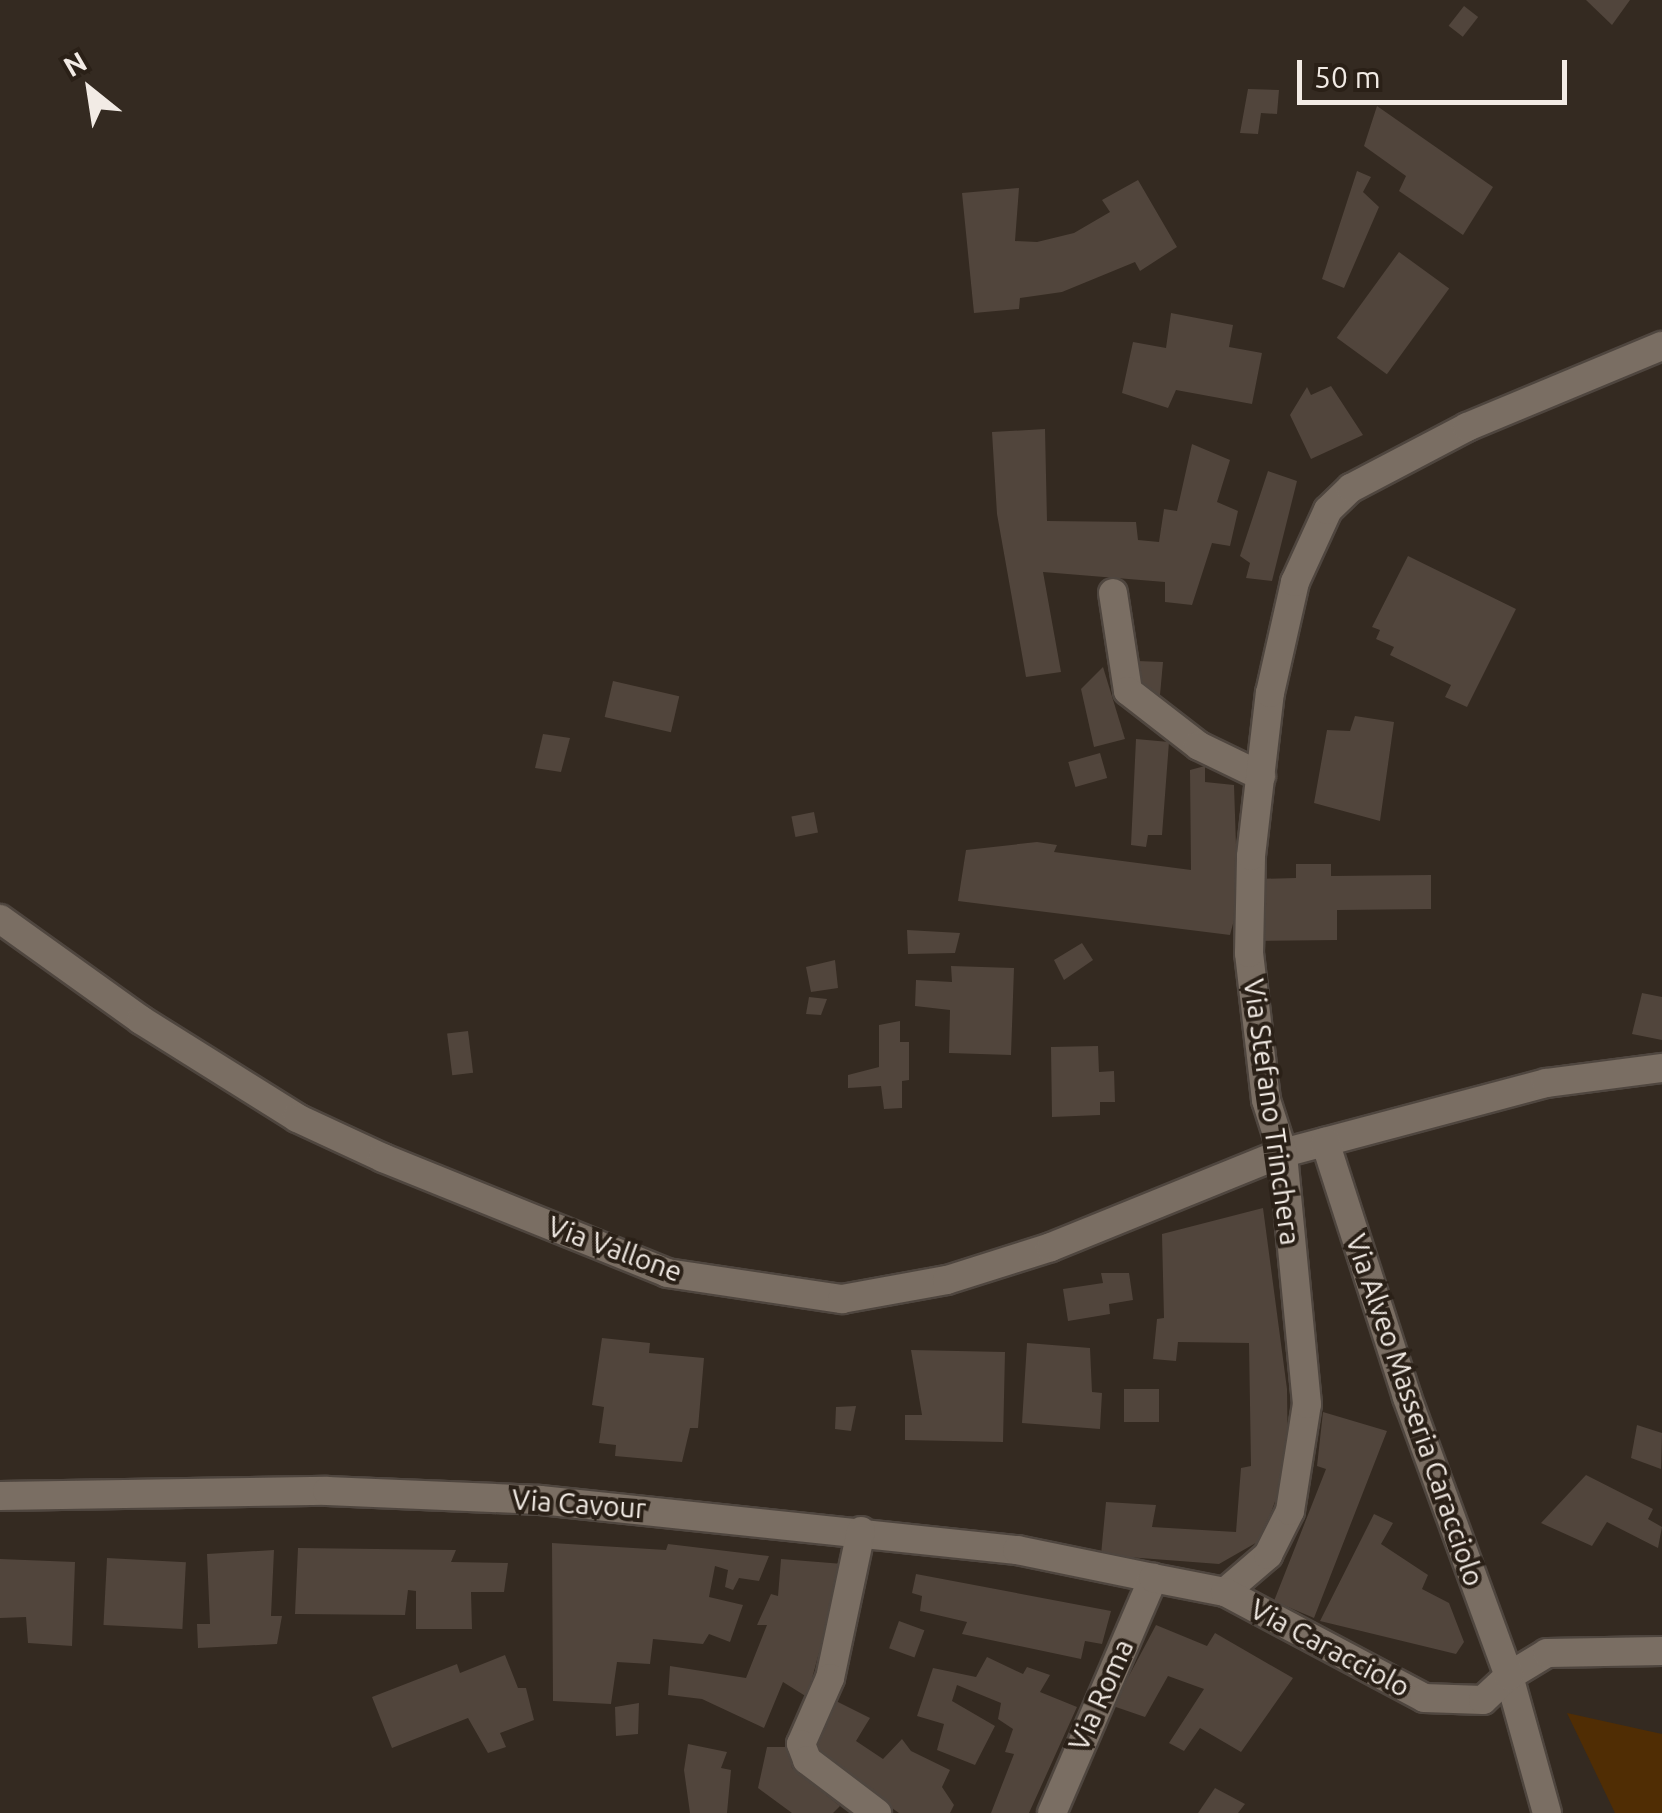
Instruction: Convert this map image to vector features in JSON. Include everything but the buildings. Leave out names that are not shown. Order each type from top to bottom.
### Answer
[{"type":"street","name":"Via Stefano Trinchera","points":[[1226,1592],[1268,1555],[1290,1511],[1301,1463],[1307,1404],[1284,1152],[1266,1100],[1249,953],[1270,693],[1295,582],[1328,510],[1351,488],[1467,427],[1662,346]]},
{"type":"street","points":[[1113,593],[1128,691],[1199,746],[1261,776]]},
{"type":"street","name":"Via Vallone","points":[[0,919],[141,1020],[297,1118],[684,1276],[842,1299],[947,1280],[1051,1248],[1284,1152],[1546,1083],[1662,1068]]},
{"type":"street","name":"Via Alveo Masseria Caracciolo","points":[[1324,1142],[1407,1397],[1509,1676],[1547,1813]]},
{"type":"street","name":"Via Cavour","points":[[0,1496],[326,1491],[540,1500],[1017,1550],[1153,1578]]},
{"type":"street","points":[[861,1531],[830,1678],[801,1744],[824,1774],[877,1813]]},
{"type":"street","name":"Via Caracciolo","points":[[1153,1578],[1226,1592],[1424,1698],[1484,1700],[1509,1676],[1547,1653],[1662,1650]]},
{"type":"street","name":"Via Roma","points":[[1052,1813],[1153,1578]]},
{"type":"shaded area","points":[[1567,1713],[1662,1734],[1662,1813],[1615,1813]]}]
